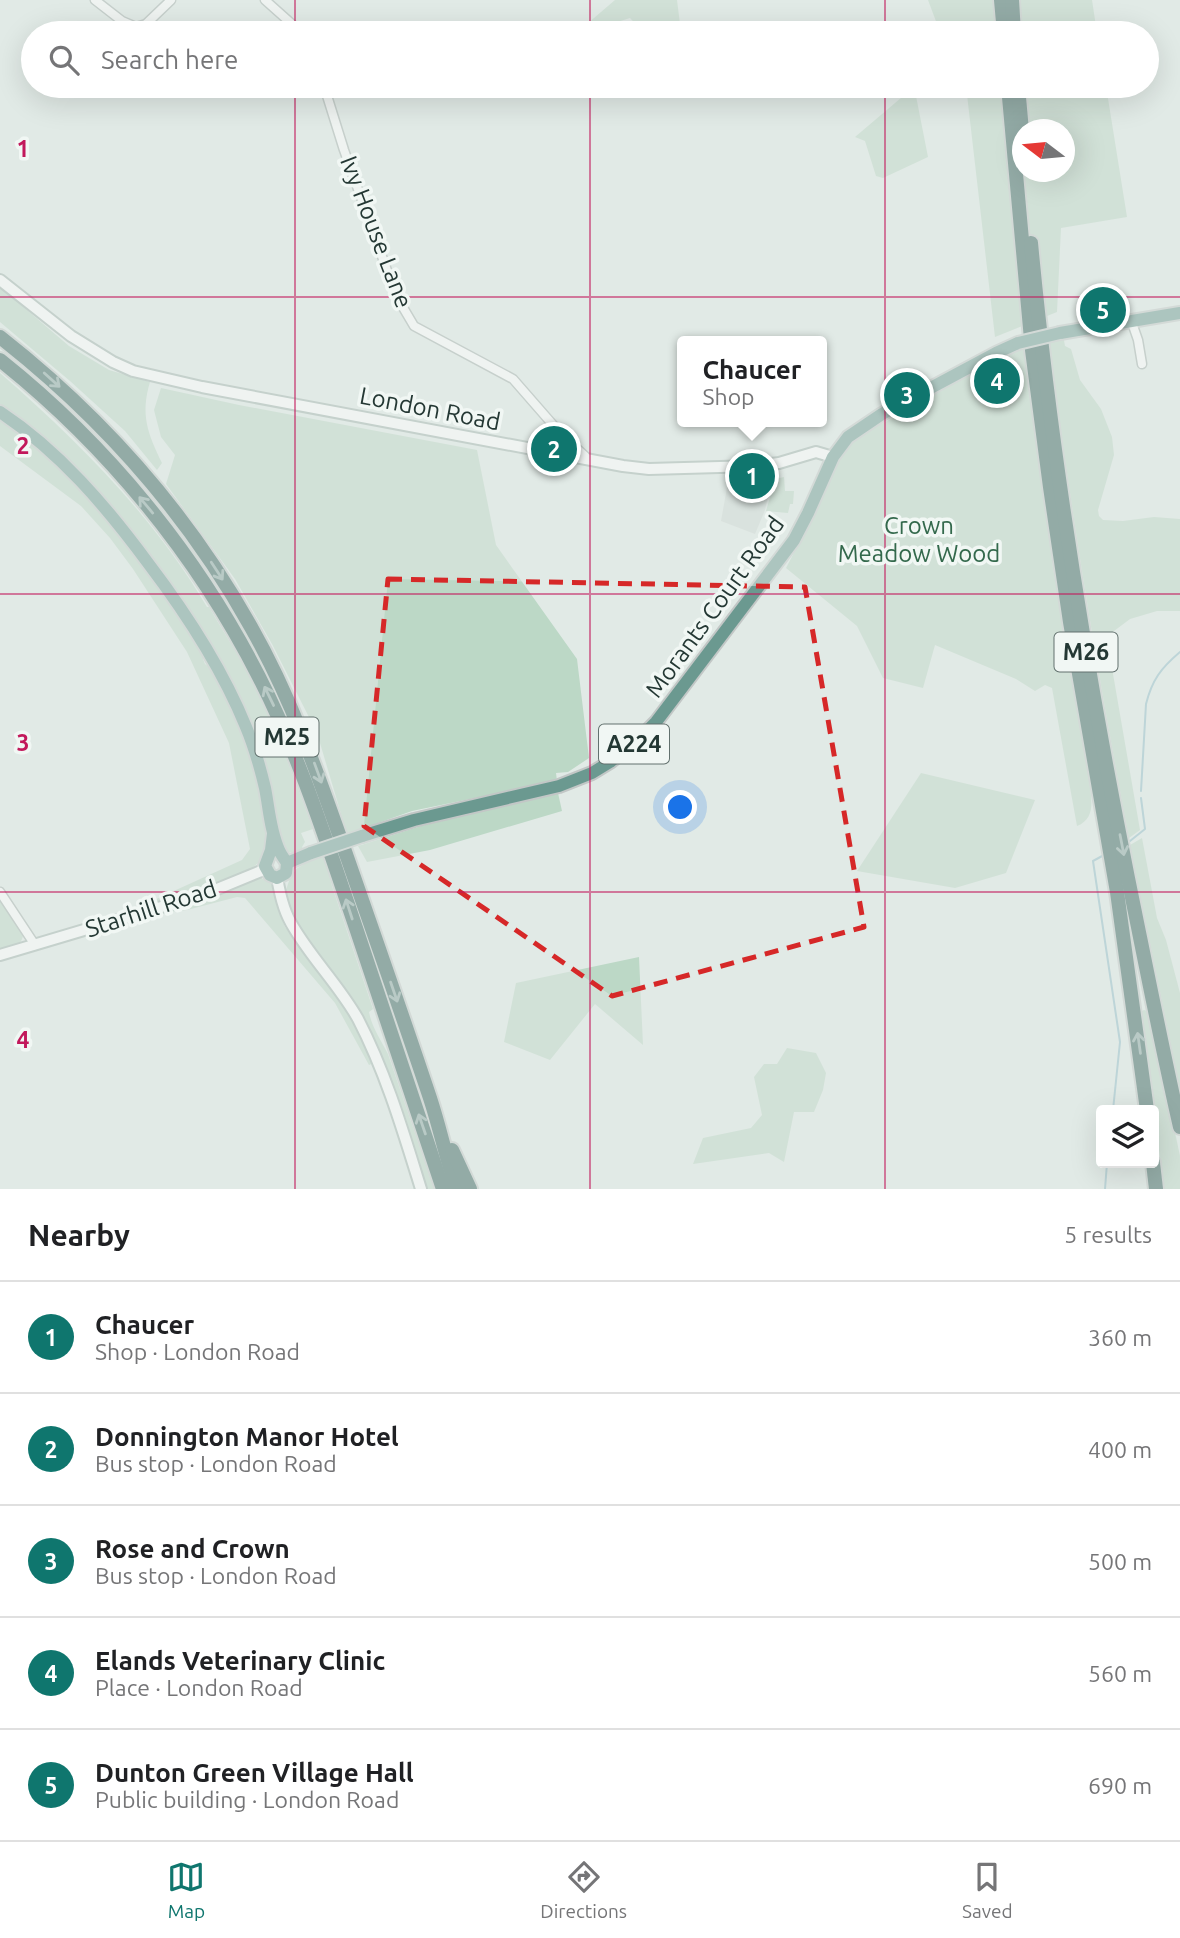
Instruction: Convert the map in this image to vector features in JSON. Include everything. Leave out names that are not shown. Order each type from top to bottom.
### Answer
[{"type":"highway","points":[[1001,0],[1003,21]]},
{"type":"highway","points":[[1012,0],[1013,21]]},
{"type":"highway","name":"M26","points":[[1009,98],[1032,350],[1053,509],[1117,892],[1146,1105]]},
{"type":"highway","points":[[1019,98],[1021,119]]},
{"type":"highway","name":"M26","points":[[1026,182],[1047,382],[1083,636],[1118,827],[1180,1127]]},
{"type":"highway","name":"M25","points":[[0,337],[70,396],[135,463],[200,546],[253,629],[295,715],[319,776],[435,1114],[457,1189]]},
{"type":"highway","name":"M25","points":[[0,360],[78,430],[146,505],[200,576],[243,646],[274,707],[313,802],[443,1189]]},
{"type":"highway","name":"M25","points":[[435,1114],[470,1189]]},
{"type":"highway","points":[[1154,1168],[1156,1189]]},
{"type":"main road","name":"A224","points":[[833,457],[848,438],[869,422],[1018,343],[1060,333],[1180,313]]},
{"type":"main road","points":[[0,412],[22,426],[87,488],[139,550],[185,615],[235,701],[247,729],[265,787],[273,834],[285,860],[286,873],[277,878],[270,875],[267,864],[273,834]]},
{"type":"main road","name":"Morants Court Road","points":[[285,860],[414,820],[559,786],[592,773],[625,751],[656,722],[794,540],[833,457]]},
{"type":"main road","points":[[267,864],[272,856],[285,860]]},
{"type":"street","points":[[95,0],[122,21]]},
{"type":"street","points":[[149,21],[171,0]]},
{"type":"street","points":[[265,0],[289,21]]},
{"type":"street","name":"Ivy House Lane","points":[[328,98],[389,276],[414,326],[513,379],[586,459]]},
{"type":"street","name":"London Road","points":[[0,280],[93,351],[133,371],[202,387],[586,459],[649,468],[755,466],[779,463],[816,452],[833,457]]},
{"type":"street","points":[[1131,320],[1142,364]]},
{"type":"street","name":"Starhill Road","points":[[0,955],[194,897],[267,864]]},
{"type":"street","points":[[277,878],[290,921],[303,943],[340,990],[374,1054],[404,1132],[421,1189]]},
{"type":"street","points":[[0,892],[35,945]]},
{"type":"highlighted area","points":[[388,579],[805,587],[864,927],[612,996],[364,826]]},
{"type":"shaded area","points":[[769,469],[769,492],[755,534],[721,521],[730,471]]},
{"type":"green space","points":[[615,0],[677,0],[680,21],[633,21],[630,18],[620,21],[590,21]]},
{"type":"green space","points":[[928,0],[1092,0],[1095,21],[936,21]]},
{"type":"green space","points":[[901,98],[916,98],[928,157],[883,178],[876,176],[865,141],[855,137]]},
{"type":"green space","points":[[967,98],[1108,98],[1127,217],[1061,228],[1057,312],[995,337]]},
{"type":"green space","points":[[0,287],[69,346],[109,370],[150,382],[146,414],[149,433],[162,463],[157,470],[125,431],[0,322]]},
{"type":"green space","points":[[1063,335],[1065,346],[1071,349],[1080,380],[1101,409],[1112,437],[1114,455],[1098,510],[1099,516],[1103,520],[1123,521],[1154,517],[1180,519],[1180,611],[1157,611],[1130,619],[1110,634],[1108,645],[1140,830],[1129,838],[1085,589],[1057,402],[1049,339]]},
{"type":"green space","name":"Crown Meadow Wood","points":[[1024,349],[1053,568],[1091,793],[1088,818],[1077,826],[1052,688],[1045,685],[1035,691],[1016,679],[935,645],[923,688],[883,678],[857,626],[786,568],[841,454],[859,436],[981,367],[991,400],[1014,397],[1017,390],[1008,354]]},
{"type":"green space","points":[[0,373],[58,426],[113,482],[163,542],[209,607],[249,675],[288,762],[313,829],[301,833],[305,842],[302,847],[304,851],[291,853],[281,847],[257,738],[241,699],[217,653],[158,567],[94,488],[40,435],[0,404]]},
{"type":"green space","points":[[161,388],[477,450],[496,545],[577,659],[589,758],[568,772],[556,773],[557,781],[412,811],[347,834],[317,733],[272,644],[235,579],[166,484],[175,455],[161,437],[154,410]]},
{"type":"green space","points":[[0,418],[62,472],[119,532],[160,586],[206,657],[203,659],[205,664],[212,669],[243,737],[262,796],[267,823],[266,846],[258,863],[247,871],[148,907],[154,900],[242,860],[250,849],[229,743],[187,652],[133,569],[81,506],[0,446]]},
{"type":"green space","points":[[784,477],[785,491],[794,491],[793,504],[790,504],[788,513],[766,511],[771,494],[770,480]]},
{"type":"green space","points":[[921,773],[1035,800],[1006,873],[955,888],[857,871]]},
{"type":"green space","points":[[558,793],[562,811],[430,850],[367,862],[358,846],[421,826]]},
{"type":"green space","points":[[1142,838],[1157,918],[1166,940],[1180,993],[1180,1089],[1130,845]]},
{"type":"green space","points":[[324,856],[373,1009],[369,1012],[370,1018],[388,1054],[434,1189],[424,1189],[360,1014],[299,926],[287,900],[286,890],[296,869]]},
{"type":"green space","points":[[261,878],[271,883],[285,927],[350,1013],[374,1063],[369,1065],[335,1003],[245,898],[237,897],[187,910],[151,914]]},
{"type":"green space","points":[[0,900],[23,936],[17,945],[0,951]]},
{"type":"green space","points":[[639,957],[643,1045],[595,1004],[550,1060],[504,1042],[516,983]]},
{"type":"green space","points":[[1142,1011],[1147,1011],[1151,1020],[1180,1156],[1180,1189],[1164,1189],[1159,1151],[1159,1105],[1153,1105]]},
{"type":"green space","points":[[787,1048],[816,1053],[826,1073],[823,1090],[814,1112],[794,1112],[784,1162],[769,1153],[693,1164],[703,1138],[751,1128],[762,1115],[754,1077],[764,1064],[777,1064]]},
{"type":"waterway","points":[[1141,791],[1146,704],[1158,675],[1180,652]]},
{"type":"waterway","points":[[1130,841],[1145,829],[1141,798]]},
{"type":"waterway","points":[[1104,855],[1093,861],[1120,1042],[1114,1105]]},
{"type":"waterway","points":[[1105,1189],[1107,1168]]},
{"type":"place","name":"Dunton Green Village Hall","points":[[1103,310]]},
{"type":"place","name":"Elands Veterinary Clinic","points":[[997,381]]},
{"type":"place","name":"Rose and Crown","points":[[907,395]]},
{"type":"place","name":"Donnington Manor Hotel","points":[[554,449]]},
{"type":"place","name":"Chaucer","points":[[752,476]]}]
